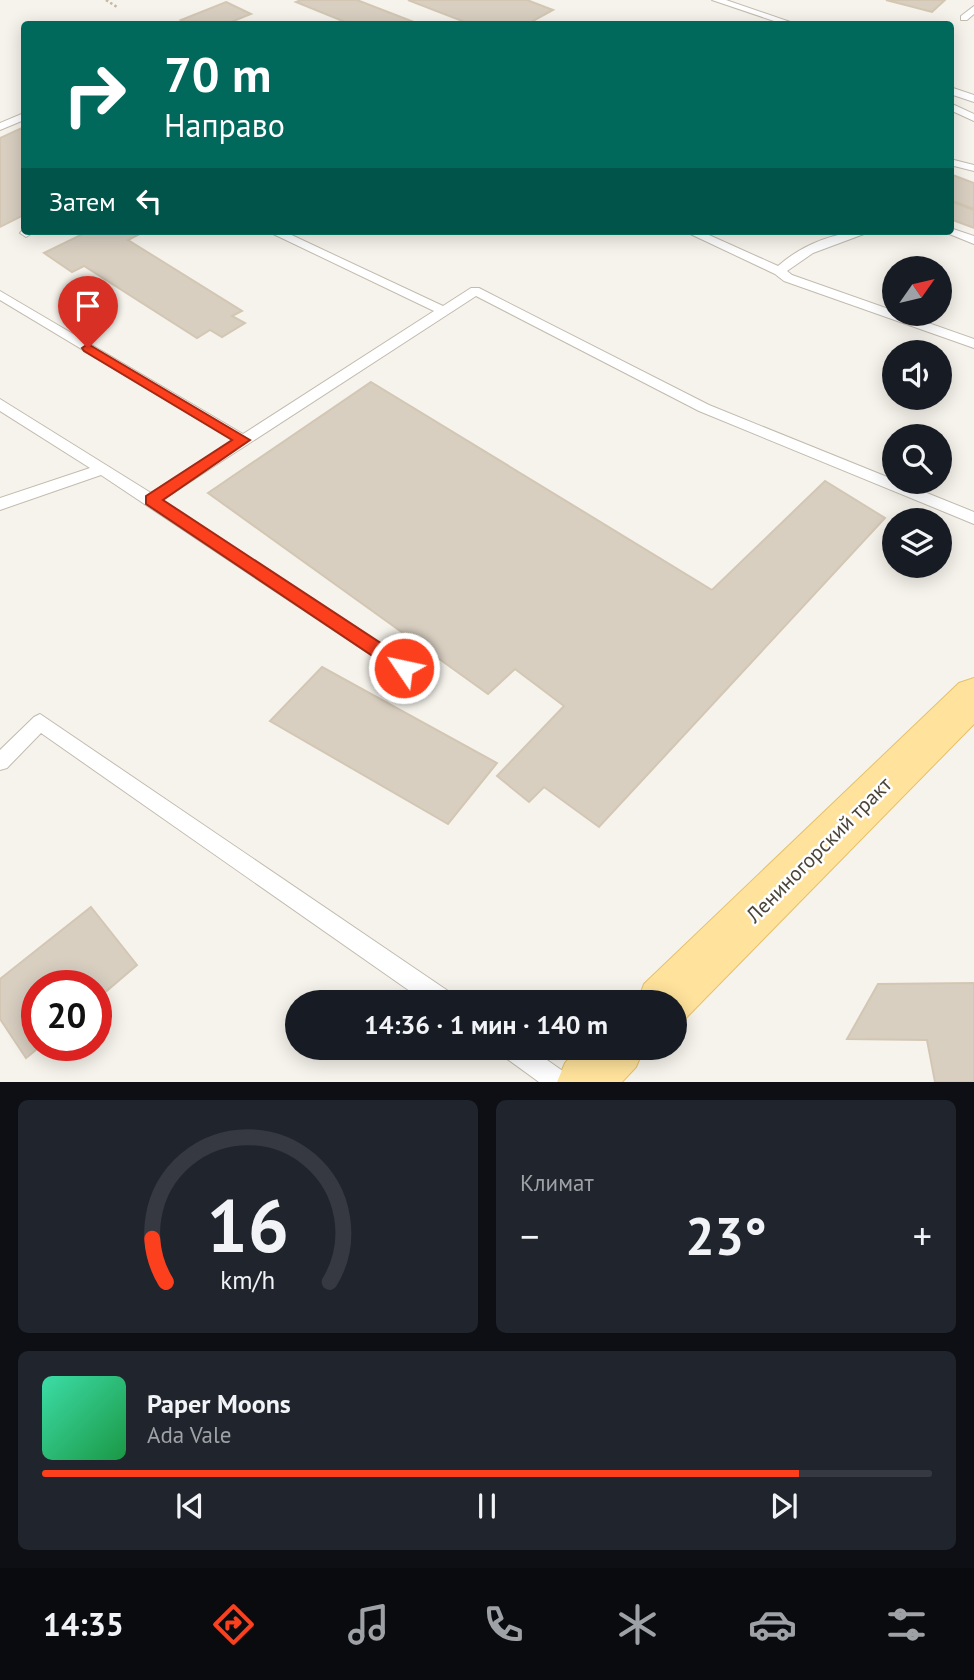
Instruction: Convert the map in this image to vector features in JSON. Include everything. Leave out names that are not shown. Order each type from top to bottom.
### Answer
[{"type":"main road","name":"Лениногорский тракт","points":[[676,990],[974,696]]},
{"type":"main road","points":[[584,1082],[605,1060]]},
{"type":"lane","points":[[717,0],[782,21]]},
{"type":"lane","points":[[964,18],[974,9]]},
{"type":"lane","points":[[954,92],[974,99]]},
{"type":"lane","points":[[954,108],[974,118]]},
{"type":"lane","points":[[0,127],[21,117]]},
{"type":"lane","points":[[954,163],[974,168]]},
{"type":"lane","points":[[954,233],[974,240]]},
{"type":"lane","points":[[281,235],[444,311]]},
{"type":"lane","points":[[700,235],[779,271],[788,278],[974,344]]},
{"type":"lane","points":[[779,271],[792,258],[820,243],[851,235]]},
{"type":"lane","points":[[151,500],[475,291],[704,408],[974,518]]},
{"type":"lane","points":[[0,295],[243,440]]},
{"type":"lane","points":[[0,404],[151,500],[404,668]]},
{"type":"lane","points":[[0,504],[104,470]]},
{"type":"lane","points":[[0,762],[40,722],[427,990]]},
{"type":"lane","points":[[528,1060],[559,1082]]},
{"type":"path","points":[[106,0],[117,7]]},
{"type":"building","points":[[357,0],[411,21],[343,21],[296,2]]},
{"type":"building","points":[[408,0],[527,0],[553,10],[533,21],[462,21]]},
{"type":"building","points":[[886,0],[945,0],[932,12]]},
{"type":"building","points":[[226,2],[251,14],[234,21],[181,20]]},
{"type":"building","points":[[21,128],[21,216],[0,227],[0,138]]},
{"type":"building","points":[[954,176],[974,183],[974,209],[954,202]]},
{"type":"building","points":[[954,202],[974,210],[974,228],[954,220]]},
{"type":"building","points":[[81,235],[137,235],[128,240],[242,311],[232,316],[245,323],[222,337],[210,330],[197,338],[84,266],[72,272],[44,253]]},
{"type":"building","points":[[371,382],[712,590],[825,481],[882,516],[882,521],[599,827],[544,787],[529,802],[497,776],[564,706],[515,669],[488,694],[208,493]]},
{"type":"building","points":[[322,667],[497,763],[448,824],[270,721]]},
{"type":"building","points":[[91,907],[137,965],[112,986],[112,970],[21,970],[21,1050],[0,1019],[0,979]]},
{"type":"building","points":[[974,983],[974,1082],[935,1082],[927,1040],[847,1039],[878,984]]},
{"type":"route","points":[[88,348],[243,440],[151,500],[404,668]]}]
